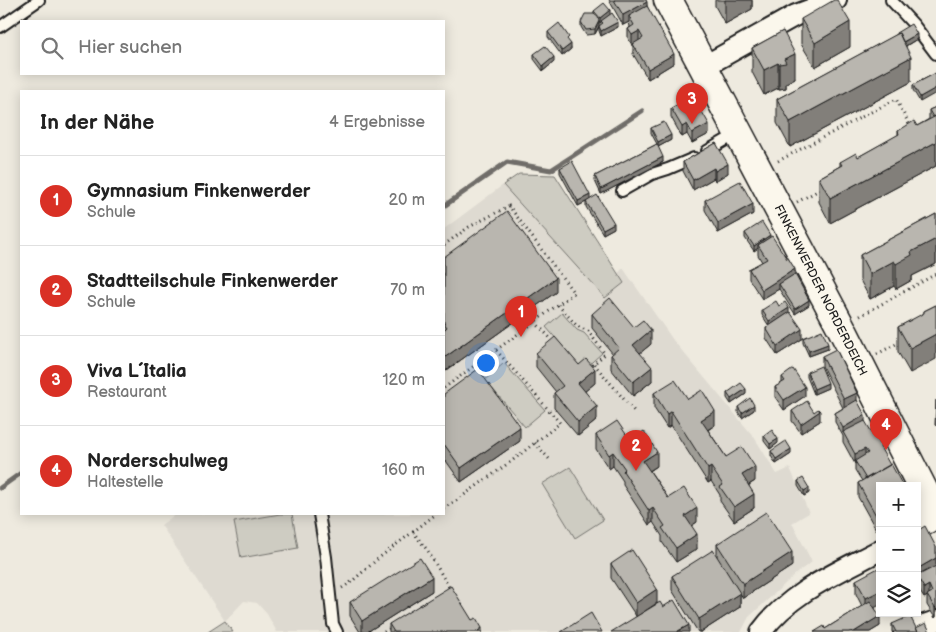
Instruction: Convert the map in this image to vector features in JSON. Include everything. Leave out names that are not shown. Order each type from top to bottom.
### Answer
[{"type":"street","points":[[703,67],[796,15],[836,0]]},
{"type":"street","name":"FINKENWERDER NORDERDEICH","points":[[673,4],[703,67],[760,171],[860,364],[936,517]]},
{"type":"street","points":[[920,527],[936,517]]},
{"type":"street","points":[[761,632],[780,609],[793,598],[876,552]]},
{"type":"street","points":[[904,632],[936,621]]},
{"type":"lane","points":[[0,27],[39,0]]},
{"type":"lane","points":[[890,0],[914,25],[936,54]]},
{"type":"lane","points":[[622,191],[652,174],[695,158],[739,133]]},
{"type":"lane","points":[[318,515],[333,624],[337,632]]},
{"type":"path","points":[[760,171],[896,99],[913,130]]},
{"type":"path","points":[[780,211],[832,184]]},
{"type":"path","points":[[445,244],[469,227],[509,206],[574,293],[445,387]]},
{"type":"path","points":[[841,327],[936,274]]},
{"type":"path","points":[[558,305],[577,326],[588,331],[605,354],[588,368]]},
{"type":"path","points":[[535,322],[559,348]]},
{"type":"path","points":[[860,364],[902,341]]},
{"type":"path","points":[[445,507],[560,423],[496,350]]},
{"type":"path","points":[[594,364],[634,411]]},
{"type":"path","points":[[535,443],[551,462]]},
{"type":"path","points":[[330,596],[350,583],[435,515]]},
{"type":"path","points":[[413,532],[428,551],[451,591]]},
{"type":"path","points":[[384,632],[392,627]]},
{"type":"shaded area","points":[[519,174],[555,175],[624,283],[605,298],[503,185]]},
{"type":"shaded area","points":[[503,185],[577,265],[611,281],[623,268],[673,340],[754,437],[777,474],[790,468],[809,513],[792,523],[812,562],[799,571],[749,617],[741,632],[277,632],[267,614],[257,603],[244,601],[225,621],[161,525],[175,515],[445,515],[445,228]]},
{"type":"shaded area","points":[[562,313],[602,353],[583,370],[546,327]]},
{"type":"shaded area","points":[[504,363],[545,410],[525,427],[485,380]]},
{"type":"shaded area","points":[[570,467],[603,520],[575,538],[542,484]]},
{"type":"shaded area","points":[[274,515],[292,515],[298,548],[241,558],[234,522]]},
{"type":"shaded area","points":[[225,621],[233,632],[208,632]]},
{"type":"building","points":[[614,0],[646,0],[647,2],[623,15]]},
{"type":"building","points":[[837,0],[850,22],[815,43],[801,19]]},
{"type":"building","points":[[604,3],[610,10],[600,18],[594,11]]},
{"type":"building","points":[[647,6],[674,54],[648,69],[633,44],[643,38],[639,31],[632,35],[628,29],[634,25],[629,16]]},
{"type":"building","points":[[612,13],[618,22],[601,31],[599,26],[603,23],[601,21]]},
{"type":"building","points":[[585,14],[594,14],[598,17],[599,21],[595,29],[586,30],[581,22]]},
{"type":"building","points":[[559,23],[569,37],[567,39],[571,44],[562,51],[548,32]]},
{"type":"building","points":[[911,24],[917,34],[903,42],[899,33],[896,33]]},
{"type":"building","points":[[783,31],[795,54],[784,59],[786,63],[778,63],[764,70],[752,48]]},
{"type":"building","points":[[899,33],[911,57],[790,122],[777,99]]},
{"type":"building","points":[[545,46],[554,57],[543,66],[534,54]]},
{"type":"building","points":[[936,73],[936,88],[920,97],[913,85]]},
{"type":"building","points":[[693,96],[709,124],[692,133],[687,124],[682,127],[671,108]]},
{"type":"building","points":[[936,107],[936,116],[933,117],[929,110]]},
{"type":"building","points":[[936,116],[936,142],[830,198],[819,178],[842,165],[840,162],[856,153],[858,157],[899,134],[898,131],[914,121],[917,126]]},
{"type":"building","points":[[664,122],[671,135],[658,142],[651,128]]},
{"type":"building","points":[[716,143],[728,164],[715,171],[714,168],[693,180],[683,162]]},
{"type":"building","points":[[657,144],[663,157],[601,189],[595,176]]},
{"type":"building","points":[[572,161],[590,195],[578,201],[560,168]]},
{"type":"building","points":[[740,181],[753,204],[718,223],[705,200]]},
{"type":"building","points":[[597,195],[614,223],[603,229],[586,202]]},
{"type":"building","points":[[507,211],[556,278],[445,357],[445,329],[447,327],[445,324],[445,256]]},
{"type":"building","points":[[936,214],[936,239],[911,252],[912,255],[896,264],[894,261],[870,274],[860,255]]},
{"type":"building","points":[[762,222],[770,235],[754,246],[745,233]]},
{"type":"building","points":[[772,236],[795,269],[762,290],[749,269],[767,259],[758,245]]},
{"type":"building","points":[[795,274],[809,300],[795,309],[779,284]]},
{"type":"building","points":[[610,298],[634,327],[643,320],[651,330],[633,345],[652,367],[633,382],[611,355],[619,348],[592,314]]},
{"type":"building","points":[[776,301],[779,306],[785,302],[789,308],[769,321],[762,310]]},
{"type":"building","points":[[936,305],[936,334],[910,348],[898,327]]},
{"type":"building","points":[[790,312],[802,329],[777,346],[766,328]]},
{"type":"building","points":[[822,330],[828,344],[809,351],[803,338]]},
{"type":"building","points":[[555,337],[579,365],[586,359],[595,369],[578,383],[597,406],[578,422],[554,393],[563,386],[536,353]]},
{"type":"building","points":[[836,349],[857,393],[844,399],[822,356]]},
{"type":"building","points":[[821,366],[828,383],[814,389],[807,372]]},
{"type":"building","points":[[478,369],[520,427],[461,468],[445,445],[445,393]]},
{"type":"building","points":[[793,369],[805,387],[784,400],[775,387],[785,381],[782,377]]},
{"type":"building","points":[[675,380],[688,399],[702,390],[715,411],[701,420],[726,457],[742,447],[755,467],[742,475],[754,494],[734,507],[720,487],[723,485],[711,467],[708,469],[671,411],[667,414],[654,393]]},
{"type":"building","points":[[741,383],[746,389],[731,399],[727,393]]},
{"type":"building","points":[[750,398],[754,405],[742,413],[738,407]]},
{"type":"building","points":[[857,400],[865,415],[843,428],[835,413]]},
{"type":"building","points":[[807,401],[814,412],[818,409],[820,411],[801,424],[792,411]]},
{"type":"building","points":[[617,421],[630,440],[644,431],[657,452],[643,461],[668,498],[684,488],[697,508],[685,516],[697,534],[676,548],[662,528],[665,526],[653,508],[649,511],[623,471],[625,469],[613,452],[609,455],[596,435]]},
{"type":"building","points":[[865,421],[874,436],[876,435],[890,465],[866,479],[855,461],[868,453],[865,449],[855,454],[843,432]]},
{"type":"building","points":[[772,430],[778,439],[770,444],[764,436]]},
{"type":"building","points":[[786,441],[791,449],[776,459],[771,451]]},
{"type":"building","points":[[891,464],[901,482],[876,482],[876,515],[858,483]]},
{"type":"building","points":[[803,478],[809,488],[804,491],[798,481]]},
{"type":"building","points":[[766,512],[792,552],[743,584],[717,544]]},
{"type":"building","points":[[925,526],[936,547],[936,558],[921,567],[921,528]]},
{"type":"building","points":[[632,550],[657,589],[636,603],[611,564]]},
{"type":"building","points":[[713,550],[740,593],[699,619],[672,576]]},
{"type":"building","points":[[420,558],[432,577],[362,621],[350,602]]},
{"type":"building","points":[[936,566],[935,608],[927,595],[932,592],[929,585],[924,588],[921,583],[921,574]]},
{"type":"building","points":[[876,569],[876,593],[866,598],[856,580]]},
{"type":"building","points":[[451,586],[472,620],[476,618],[482,628],[479,632],[394,632],[389,624]]},
{"type":"building","points":[[674,600],[689,625],[678,632],[611,632],[660,602],[663,607]]},
{"type":"building","points":[[870,601],[876,610],[876,617],[878,617],[854,632],[814,632],[824,626],[825,629]]},
{"type":"building","points":[[591,613],[602,632],[561,632]]},
{"type":"building","points":[[910,617],[918,632],[896,632],[892,624]]},
{"type":"building","points":[[926,623],[930,632],[918,632],[916,628]]},
{"type":"waterway","points":[[445,205],[507,162],[551,170],[642,111]]},
{"type":"waterway","points":[[0,488],[20,474]]},
{"type":"place","name":"Viva L´Italia","points":[[692,124]]},
{"type":"place","name":"Gymnasium Finkenwerder","points":[[521,337]]},
{"type":"place","name":"Norderschulweg","points":[[886,450]]},
{"type":"place","name":"Stadtteilschule Finkenwerder","points":[[636,471]]}]
